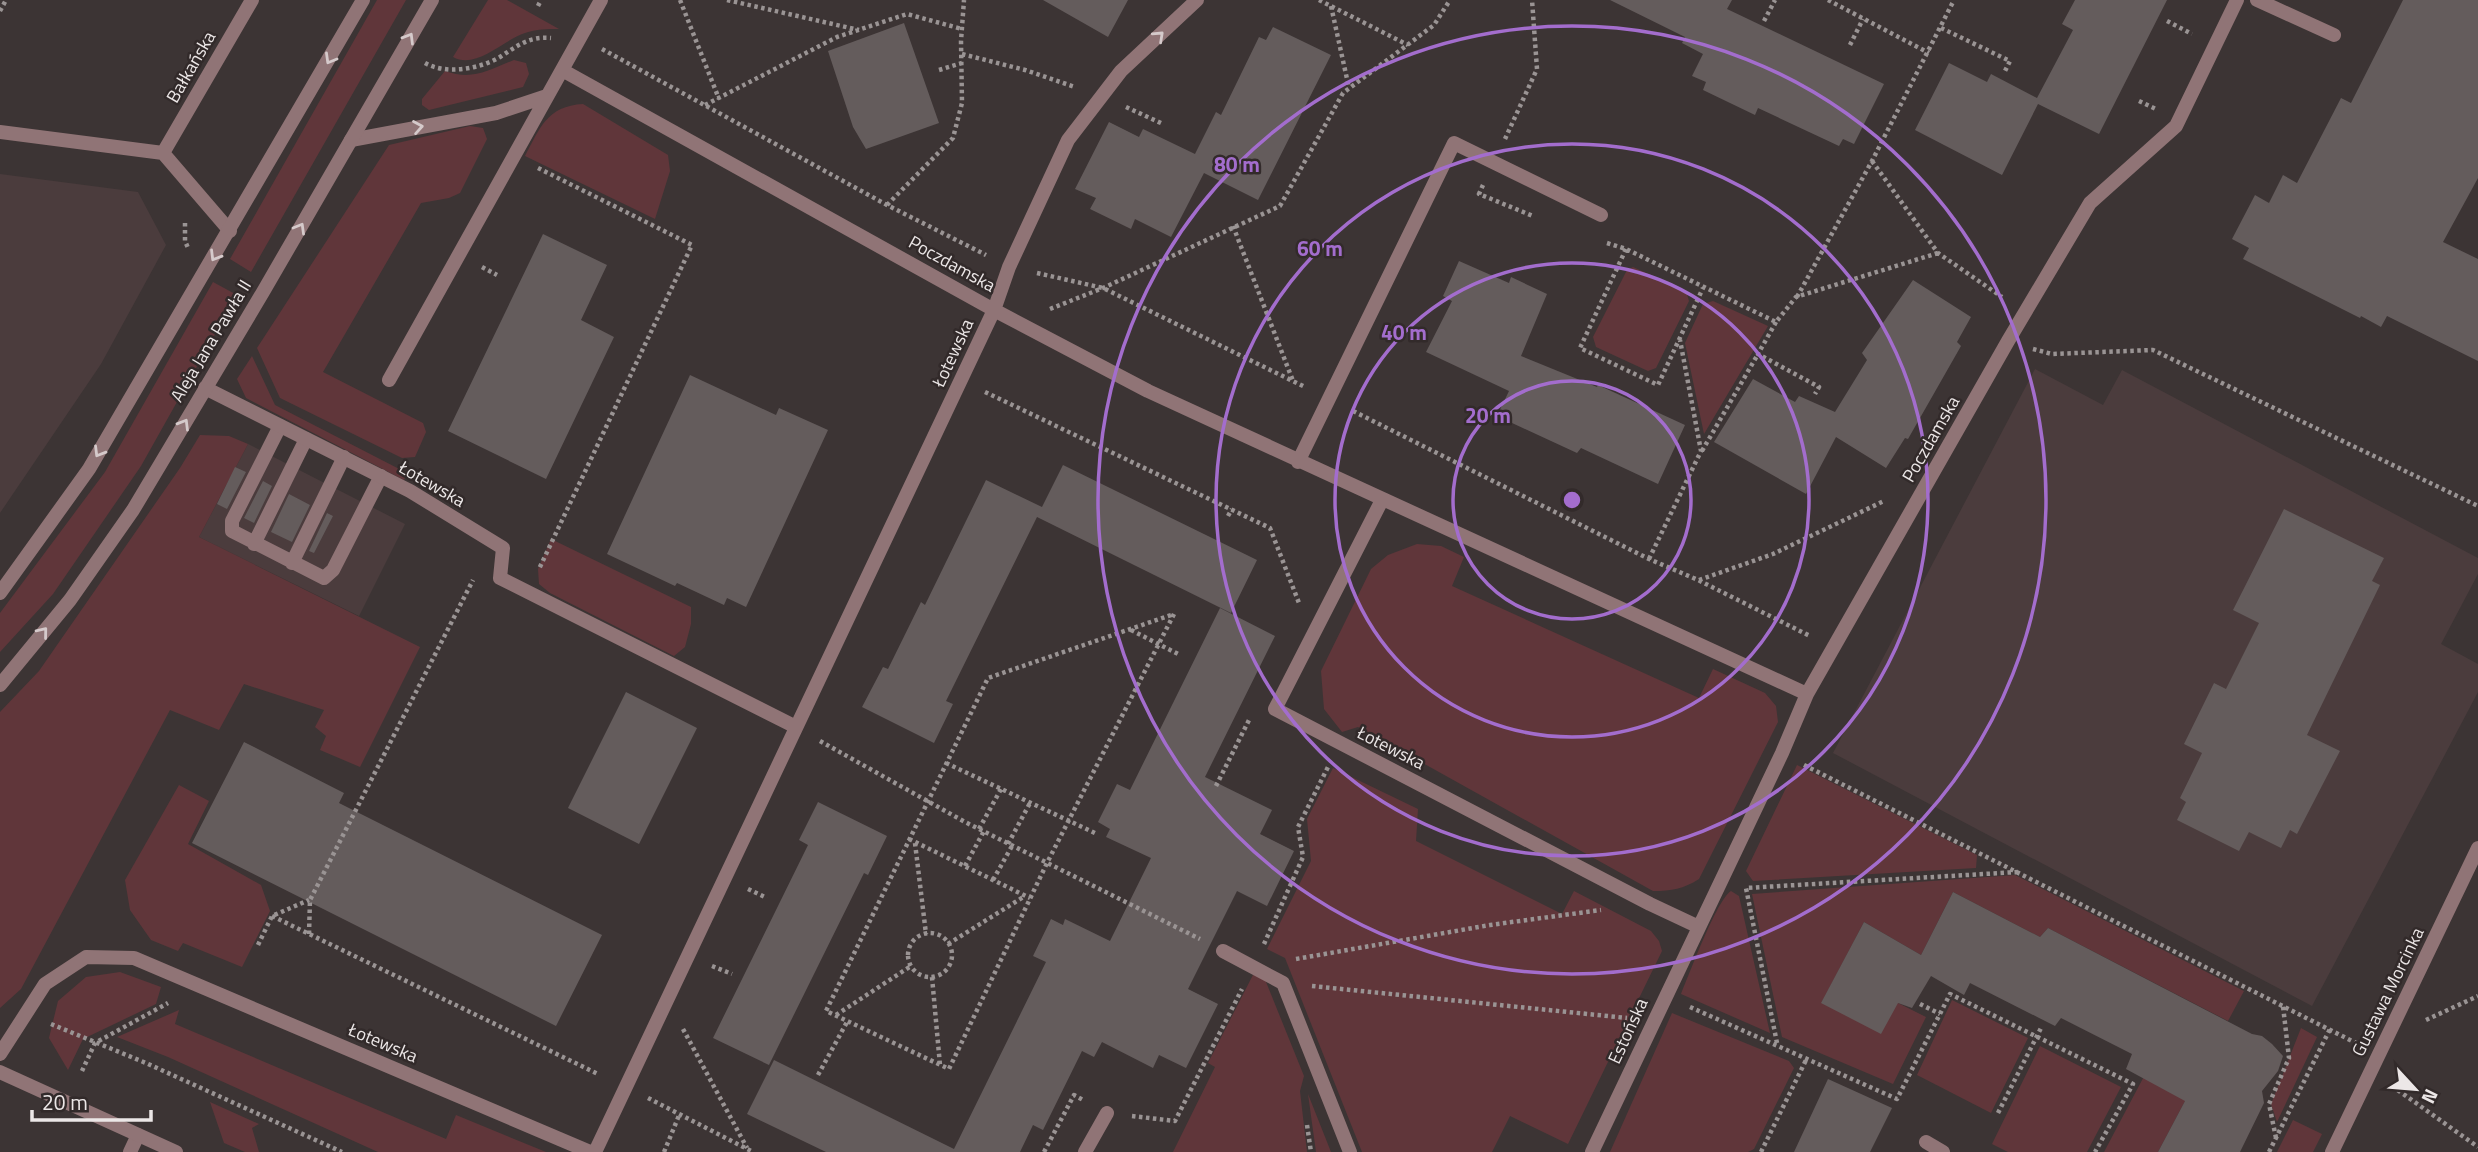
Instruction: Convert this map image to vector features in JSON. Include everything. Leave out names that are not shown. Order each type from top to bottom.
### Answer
[{"type":"street","name":"Bałkańska","points":[[163,153],[252,0]]},
{"type":"street","points":[[0,593],[89,469],[363,0]]},
{"type":"street","name":"Aleja Jana Pawła II","points":[[0,685],[70,600],[133,510],[432,0]]},
{"type":"street","points":[[389,380],[601,0]]},
{"type":"street","name":"Poczdamska","points":[[562,70],[994,310],[1009,267],[1068,140],[1121,71],[1197,0]]},
{"type":"street","name":"Poczdamska","points":[[1699,927],[1782,753],[1807,694],[2008,341],[2090,203],[2176,126],[2237,0]]},
{"type":"street","points":[[2257,0],[2333,35]]},
{"type":"street","points":[[351,140],[496,113],[547,96]]},
{"type":"street","points":[[0,132],[163,153],[230,231]]},
{"type":"street","points":[[1298,461],[1454,143],[1601,215]]},
{"type":"street","name":"Łotewska","points":[[0,1054],[45,984],[86,957],[134,958],[592,1152],[994,310],[1020,321],[1148,391],[1807,694]]},
{"type":"street","name":"Łotewska","points":[[205,388],[410,491],[493,542]]},
{"type":"street","points":[[279,426],[232,521],[232,531],[292,563],[324,578],[333,570],[381,476]]},
{"type":"street","points":[[254,544],[306,439]]},
{"type":"street","points":[[292,563],[344,457]]},
{"type":"street","name":"Łotewska","points":[[1382,500],[1275,709],[1699,927]]},
{"type":"street","points":[[493,542],[503,548],[500,578],[796,727]]},
{"type":"street","name":"Gustawa Morcinka","points":[[2332,1152],[2478,848]]},
{"type":"street","name":"Estońska","points":[[1592,1152],[1699,927]]},
{"type":"street","points":[[1223,951],[1283,983],[1350,1152]]},
{"type":"street","points":[[0,1072],[177,1152]]},
{"type":"street","points":[[1085,1152],[1107,1113]]},
{"type":"street","points":[[130,1152],[138,1135]]},
{"type":"street","points":[[1926,1142],[1943,1152]]},
{"type":"path","points":[[0,11],[6,0]]},
{"type":"path","points":[[680,0],[719,99]]},
{"type":"path","points":[[727,0],[860,30]]},
{"type":"path","points":[[887,205],[953,138],[962,103],[964,0]]},
{"type":"path","points":[[1319,0],[1408,45]]},
{"type":"path","points":[[1020,321],[1103,288],[1280,206],[1343,93],[1434,25],[1450,0]]},
{"type":"path","points":[[1532,0],[1536,69],[1479,194],[1541,219]]},
{"type":"path","points":[[1764,22],[1775,0]]},
{"type":"path","points":[[1828,0],[1929,53]]},
{"type":"path","points":[[1698,457],[1776,322],[1796,298],[1872,161],[1954,0]]},
{"type":"path","points":[[1331,6],[1349,88]]},
{"type":"path","points":[[705,105],[837,37],[907,14],[962,29]]},
{"type":"path","points":[[1850,45],[1863,19]]},
{"type":"path","points":[[1941,28],[2010,61],[2004,72]]},
{"type":"path","points":[[438,70],[483,64],[535,37],[576,44],[705,105],[887,205],[1009,267],[1103,288],[1834,649]]},
{"type":"path","points":[[961,54],[1101,96],[1163,124]]},
{"type":"path","points":[[939,70],[962,63]]},
{"type":"path","points":[[1872,161],[1938,253],[2006,300]]},
{"type":"path","points":[[526,162],[691,245],[528,592]]},
{"type":"path","points":[[1233,226],[1293,381]]},
{"type":"path","points":[[1602,242],[1626,249],[1776,322]]},
{"type":"path","points":[[1626,249],[1580,348],[1658,385],[1703,288]]},
{"type":"path","points":[[1796,298],[1938,253]]},
{"type":"path","points":[[471,261],[497,275]]},
{"type":"path","points":[[1649,559],[1701,451],[1680,339]]},
{"type":"path","points":[[2008,341],[2052,354],[2153,350],[2478,506]]},
{"type":"path","points":[[1758,354],[1819,387],[1815,394]]},
{"type":"path","points":[[990,380],[984,392],[1270,528],[1303,612],[1311,641]]},
{"type":"path","points":[[1698,580],[1773,554],[1886,500]]},
{"type":"path","points":[[1228,516],[1232,509]]},
{"type":"path","points":[[309,934],[310,900],[493,542]]},
{"type":"path","points":[[1174,614],[1028,897],[949,1069],[826,1011],[988,678],[1130,629],[1174,614]]},
{"type":"path","points":[[1130,629],[1180,655]]},
{"type":"path","points":[[796,727],[927,802],[1223,951]]},
{"type":"path","points":[[1782,753],[2379,1054]]},
{"type":"path","points":[[946,763],[1097,834]]},
{"type":"path","points":[[965,866],[1001,789]]},
{"type":"path","points":[[993,880],[1030,803]]},
{"type":"path","points":[[909,839],[1028,897]]},
{"type":"path","points":[[915,842],[926,934]]},
{"type":"path","points":[[1777,1043],[1746,888],[2019,872]]},
{"type":"path","points":[[740,886],[767,898]]},
{"type":"path","points":[[948,944],[1028,897]]},
{"type":"path","points":[[258,945],[272,916],[310,900]]},
{"type":"path","points":[[1254,967],[1502,923],[1650,904]]},
{"type":"path","points":[[272,916],[598,1074]]},
{"type":"path","points":[[926,934],[937,935],[948,944],[952,955],[947,969],[932,977],[920,975],[911,966],[909,949],[917,938],[926,934]]},
{"type":"path","points":[[704,963],[732,974]]},
{"type":"path","points":[[836,1016],[911,966]]},
{"type":"path","points":[[932,977],[940,1066]]},
{"type":"path","points":[[1283,983],[1655,1021]]},
{"type":"path","points":[[1682,1003],[1777,1043],[1897,1099],[1950,994],[2133,1084],[2095,1152]]},
{"type":"path","points":[[2397,1017],[2414,1026],[2478,996]]},
{"type":"path","points":[[82,1071],[95,1043],[169,1003]]},
{"type":"path","points":[[1920,1004],[1940,1014]]},
{"type":"path","points":[[2276,1138],[2269,1104],[2289,1058],[2283,1006]]},
{"type":"path","points":[[678,1019],[747,1149]]},
{"type":"path","points":[[818,1075],[847,1022]]},
{"type":"path","points":[[54,1026],[146,1063],[342,1152]]},
{"type":"path","points":[[1998,1113],[2041,1028]]},
{"type":"path","points":[[2269,1152],[2330,1029]]},
{"type":"path","points":[[1761,1152],[1807,1058]]},
{"type":"path","points":[[2369,1075],[2385,1081],[2478,1147]]},
{"type":"path","points":[[2128,1082],[2131,1076]]},
{"type":"path","points":[[646,1097],[754,1152]]},
{"type":"path","points":[[664,1152],[680,1113]]},
{"type":"shaded area","points":[[377,0],[406,0],[251,272],[230,259]]},
{"type":"shaded area","points":[[488,0],[507,0],[559,29],[525,33],[471,60],[453,57]]},
{"type":"shaded area","points":[[514,60],[526,63],[529,74],[523,87],[429,110],[422,105],[422,99],[445,71],[472,75]]},
{"type":"shaded area","points":[[583,104],[668,155],[670,171],[655,219],[525,156],[546,120],[561,109]]},
{"type":"shaded area","points":[[470,126],[483,128],[487,139],[460,193],[449,198],[421,203],[323,372],[423,423],[426,432],[415,457],[402,458],[280,398],[257,348],[389,145]]},
{"type":"shaded area","points":[[0,174],[138,192],[166,245],[101,364],[0,513]]},
{"type":"shaded area","points":[[1633,267],[1686,291],[1689,301],[1656,368],[1648,371],[1596,347],[1593,337],[1627,270]]},
{"type":"shaded area","points":[[213,282],[237,295],[141,466],[53,594],[0,652],[0,613],[105,472]]},
{"type":"shaded area","points":[[1713,301],[1768,326],[1704,434],[1685,343],[1703,304]]},
{"type":"shaded area","points":[[252,356],[275,405],[407,473],[404,480],[246,398],[237,379]]},
{"type":"shaded area","points":[[2035,369],[2103,405],[2122,370],[2478,558],[2478,574],[2441,644],[2478,664],[2478,692],[2312,1006],[1833,753]]},
{"type":"shaded area","points":[[200,435],[229,436],[248,444],[199,537],[420,647],[360,767],[320,750],[326,736],[315,727],[324,710],[244,684],[219,730],[170,710],[21,989],[0,1008],[0,712],[39,671]]},
{"type":"shaded area","points":[[248,444],[405,524],[359,616],[199,537]]},
{"type":"shaded area","points":[[551,539],[691,607],[691,624],[685,647],[674,656],[550,593],[539,584],[538,569]]},
{"type":"shaded area","points":[[1417,544],[1441,546],[1464,557],[1452,586],[1699,698],[1713,669],[1765,693],[1776,706],[1778,722],[1699,879],[1677,889],[1653,891],[1358,727],[1342,732],[1324,709],[1321,671],[1371,569],[1388,555]]},
{"type":"shaded area","points":[[1797,765],[1977,855],[1976,868],[1753,881],[1746,871]]},
{"type":"shaded area","points":[[1333,768],[1418,809],[1416,841],[1562,914],[1574,891],[1651,931],[1659,941],[1662,951],[1568,1144],[1510,1116],[1492,1152],[1362,1152],[1285,958],[1267,949],[1311,861],[1307,819]]},
{"type":"shaded area","points":[[179,785],[209,801],[188,844],[261,885],[270,911],[242,967],[183,943],[178,951],[151,940],[130,910],[125,880]]},
{"type":"shaded area","points":[[2015,875],[2244,991],[2228,1021],[2048,928],[2040,937],[1953,892],[1921,955],[1864,922],[1822,1002],[1898,1003],[1926,1017],[1893,1084],[1782,1037],[1752,894]]},
{"type":"shaded area","points":[[1731,891],[1739,896],[1770,1033],[1681,994],[1711,922]]},
{"type":"shaded area","points":[[1255,971],[1264,977],[1304,1076],[1300,1091],[1307,1152],[1173,1152],[1215,1067],[1208,1063]]},
{"type":"shaded area","points":[[120,972],[161,987],[156,1004],[83,1039],[68,1070],[49,1038],[58,1001],[86,977]]},
{"type":"shaded area","points":[[1952,1000],[2028,1038],[1991,1113],[1917,1075]]},
{"type":"shaded area","points":[[179,1010],[175,1024],[446,1139],[456,1115],[546,1152],[378,1152],[168,1057],[117,1037]]},
{"type":"shaded area","points":[[1672,1013],[1789,1061],[1794,1068],[1754,1149],[1748,1152],[1610,1152]]},
{"type":"shaded area","points":[[2301,1028],[2317,1037],[2277,1122],[2271,1104]]},
{"type":"shaded area","points":[[2040,1046],[2121,1087],[2087,1152],[2008,1152],[1992,1144]]},
{"type":"shaded area","points":[[2150,1065],[2193,1086],[2158,1152],[2104,1152]]},
{"type":"shaded area","points":[[1308,1094],[1331,1152],[1316,1152]]},
{"type":"shaded area","points":[[210,1102],[259,1124],[252,1128],[259,1152],[245,1152],[224,1143]]},
{"type":"shaded area","points":[[2293,1120],[2322,1134],[2313,1152],[2277,1152]]},
{"type":"building","points":[[1043,0],[1128,0],[1108,37]]},
{"type":"building","points":[[1610,0],[1732,0],[1727,9],[1884,84],[1854,144],[1843,139],[1839,146],[1758,108],[1755,115],[1703,90],[1706,82],[1692,76],[1703,54],[1682,43],[1685,37]]},
{"type":"building","points":[[2075,0],[2167,0],[2099,134],[2038,104],[2002,175],[1915,130],[1949,63],[1987,82],[1991,74],[2037,98],[2073,30],[2062,24]]},
{"type":"building","points":[[2403,0],[2478,0],[2478,178],[2443,242],[2478,259],[2478,361],[2387,316],[2381,327],[2361,316],[2360,318],[2243,259],[2249,248],[2232,239],[2255,195],[2269,203],[2283,175],[2297,183],[2341,98],[2351,103]]},
{"type":"building","points":[[904,23],[939,123],[866,149],[853,127],[828,51]]},
{"type":"building","points":[[1273,27],[1331,55],[1258,200],[1204,173],[1171,237],[1135,219],[1131,229],[1090,209],[1096,198],[1075,189],[1109,122],[1139,137],[1143,129],[1195,154],[1216,112],[1221,115],[1259,37],[1266,40]]},
{"type":"building","points":[[543,234],[607,265],[581,320],[614,337],[546,479],[448,431]]},
{"type":"building","points":[[1459,261],[1509,283],[1511,277],[1547,294],[1521,356],[1597,387],[1598,385],[1685,425],[1658,484],[1581,448],[1577,453],[1497,416],[1509,391],[1426,352],[1452,301],[1443,296]]},
{"type":"building","points":[[1913,280],[1971,317],[1957,342],[1961,346],[1908,439],[1905,438],[1886,468],[1836,437],[1806,494],[1714,442],[1753,379],[1795,402],[1799,396],[1835,412],[1867,360],[1862,353]]},
{"type":"building","points":[[690,375],[776,415],[779,408],[828,430],[746,607],[727,598],[724,605],[677,583],[675,586],[607,554]]},
{"type":"building","points":[[1063,465],[1257,560],[1231,613],[1037,517],[946,701],[953,704],[934,743],[862,707],[883,667],[888,669],[921,602],[925,605],[986,480],[1042,507]]},
{"type":"building","points":[[235,467],[246,472],[227,509],[217,504]]},
{"type":"building","points":[[263,481],[272,486],[254,523],[244,518]]},
{"type":"building","points":[[289,494],[310,505],[292,542],[271,532]]},
{"type":"building","points":[[2284,509],[2384,558],[2372,581],[2380,585],[2307,735],[2340,751],[2297,834],[2290,830],[2281,848],[2249,832],[2239,851],[2177,820],[2186,802],[2180,798],[2202,753],[2184,744],[2214,683],[2226,689],[2259,623],[2233,610]]},
{"type":"building","points":[[327,513],[333,516],[314,553],[309,551]]},
{"type":"building","points":[[1220,608],[1275,636],[1205,777],[1272,810],[1260,834],[1294,851],[1267,906],[1237,891],[1188,989],[1218,1004],[1186,1068],[1159,1055],[1153,1068],[1102,1042],[1094,1057],[1082,1051],[1043,1130],[1033,1125],[1020,1152],[826,1152],[747,1114],[774,1060],[954,1149],[1046,962],[1033,956],[1051,919],[1063,925],[1065,919],[1110,941],[1151,858],[1106,837],[1110,829],[1098,822],[1117,784],[1130,790]]},
{"type":"building","points":[[626,692],[697,728],[639,844],[568,808]]},
{"type":"building","points":[[244,742],[344,793],[339,803],[602,935],[556,1026],[192,843]]},
{"type":"building","points":[[818,802],[887,836],[868,875],[864,873],[769,1065],[713,1038],[808,845],[799,840]]},
{"type":"building","points":[[1953,892],[2040,937],[2048,928],[2252,1034],[2262,1036],[2272,1044],[2283,1056],[2278,1071],[2262,1091],[2264,1103],[2240,1152],[2158,1152],[2185,1101],[2126,1069],[2132,1054],[2061,1018],[2055,1026],[1970,983],[1964,995],[1931,976],[1912,1008],[1898,1003],[1881,1034],[1821,1003],[1864,922],[1921,955]]},
{"type":"building","points":[[1828,1079],[1892,1108],[1870,1152],[1794,1152]]}]
